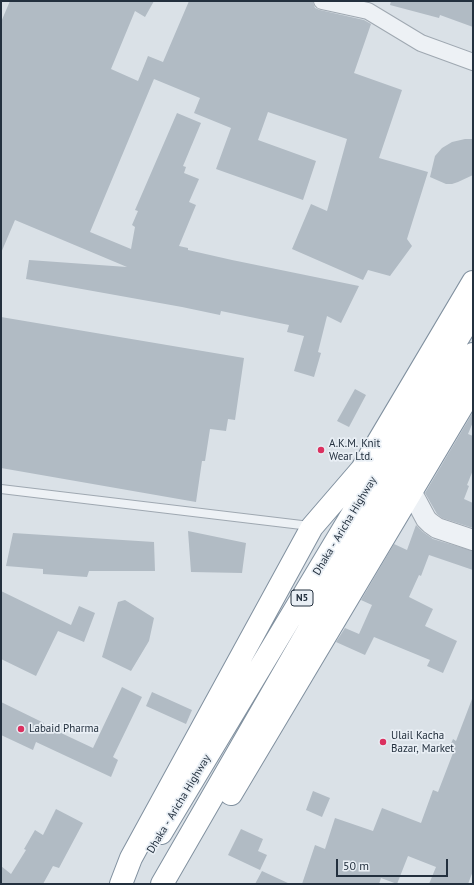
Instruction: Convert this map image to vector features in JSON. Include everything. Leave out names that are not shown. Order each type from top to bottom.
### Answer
[{"type":"highway","points":[[121,884],[131,858],[312,527],[362,469],[473,282]]},
{"type":"highway","name":"Dhaka - Aricha Highway","points":[[131,884],[473,312]]},
{"type":"highway","name":"Dhaka - Aricha Highway","points":[[162,884],[342,572],[473,354]]},
{"type":"highway","points":[[171,884],[193,858],[473,388]]},
{"type":"street","points":[[322,1],[368,11],[421,43],[473,62]]},
{"type":"street","points":[[411,491],[430,524],[437,528],[473,540]]},
{"type":"lane","points":[[1,489],[312,527]]},
{"type":"building","points":[[10,1],[154,1],[145,17],[135,11],[111,69],[138,81],[148,56],[163,62],[189,1],[311,1],[313,2],[315,8],[320,10],[364,20],[371,24],[354,73],[402,90],[379,158],[428,172],[407,239],[412,246],[390,276],[368,270],[363,280],[292,249],[311,204],[327,211],[347,139],[268,112],[258,140],[316,161],[303,200],[216,169],[231,128],[194,113],[200,98],[154,79],[90,232],[131,249],[135,227],[132,225],[138,211],[135,210],[177,113],[201,123],[183,166],[186,167],[184,173],[199,179],[189,202],[196,205],[179,246],[188,248],[188,250],[232,260],[359,286],[341,323],[327,316],[318,352],[321,353],[314,377],[294,371],[304,336],[287,332],[289,325],[221,311],[220,315],[26,279],[29,260],[127,267],[15,220],[1,253],[1,22]]},
{"type":"building","points":[[391,1],[473,1],[473,27],[440,15],[439,18],[390,5]]},
{"type":"building","points":[[473,139],[473,175],[452,184],[446,184],[430,177],[435,156],[442,148],[452,142]]},
{"type":"building","points":[[1,317],[244,358],[235,420],[228,419],[226,431],[210,429],[205,461],[202,461],[196,502],[1,468]]},
{"type":"building","points":[[355,389],[366,395],[349,427],[337,421]]},
{"type":"building","points":[[473,412],[473,422],[468,434],[473,436],[473,470],[467,485],[469,486],[464,499],[473,503],[473,528],[442,518],[437,514],[425,493]]},
{"type":"building","points":[[416,525],[433,539],[473,551],[473,570],[429,555],[421,576],[419,575],[409,597],[433,609],[425,626],[457,641],[443,673],[427,666],[430,660],[374,637],[365,655],[336,642],[345,628],[359,634],[372,605],[361,600],[394,544],[407,550]]},
{"type":"building","points":[[188,531],[246,543],[242,573],[191,572]]},
{"type":"building","points":[[13,533],[154,542],[155,571],[89,571],[87,577],[43,574],[43,569],[6,566]]},
{"type":"building","points":[[1,591],[71,625],[79,606],[95,613],[84,642],[58,631],[36,676],[1,659]]},
{"type":"building","points":[[125,600],[154,618],[149,641],[131,671],[102,657],[118,602]]},
{"type":"building","points":[[122,687],[142,697],[113,757],[118,760],[111,777],[36,742],[33,750],[1,735],[1,702],[44,723],[44,725],[93,748]]},
{"type":"building","points":[[152,692],[192,710],[186,724],[146,706]]},
{"type":"building","points":[[472,699],[473,871],[468,884],[429,884],[436,867],[408,856],[397,884],[381,878],[379,884],[302,884],[315,845],[325,849],[335,818],[373,831],[382,808],[421,823],[433,790],[438,792],[453,753],[448,751],[453,739],[456,741]]},
{"type":"building","points":[[313,791],[330,798],[322,817],[306,810]]},
{"type":"building","points":[[56,809],[83,823],[59,868],[53,866],[43,884],[1,884],[1,866],[11,874],[26,850],[24,849],[35,830],[43,835]]},
{"type":"building","points":[[241,829],[263,839],[258,851],[267,855],[260,870],[228,855]]},
{"type":"building","points":[[262,871],[290,884],[255,884]]},
{"type":"place","name":"A.K.M. Knit Wear Ltd.","points":[[321,450]]},
{"type":"place","name":"Labaid Pharma","points":[[21,729]]},
{"type":"place","name":"Ulail Kacha Bazar, Market","points":[[383,742]]}]
